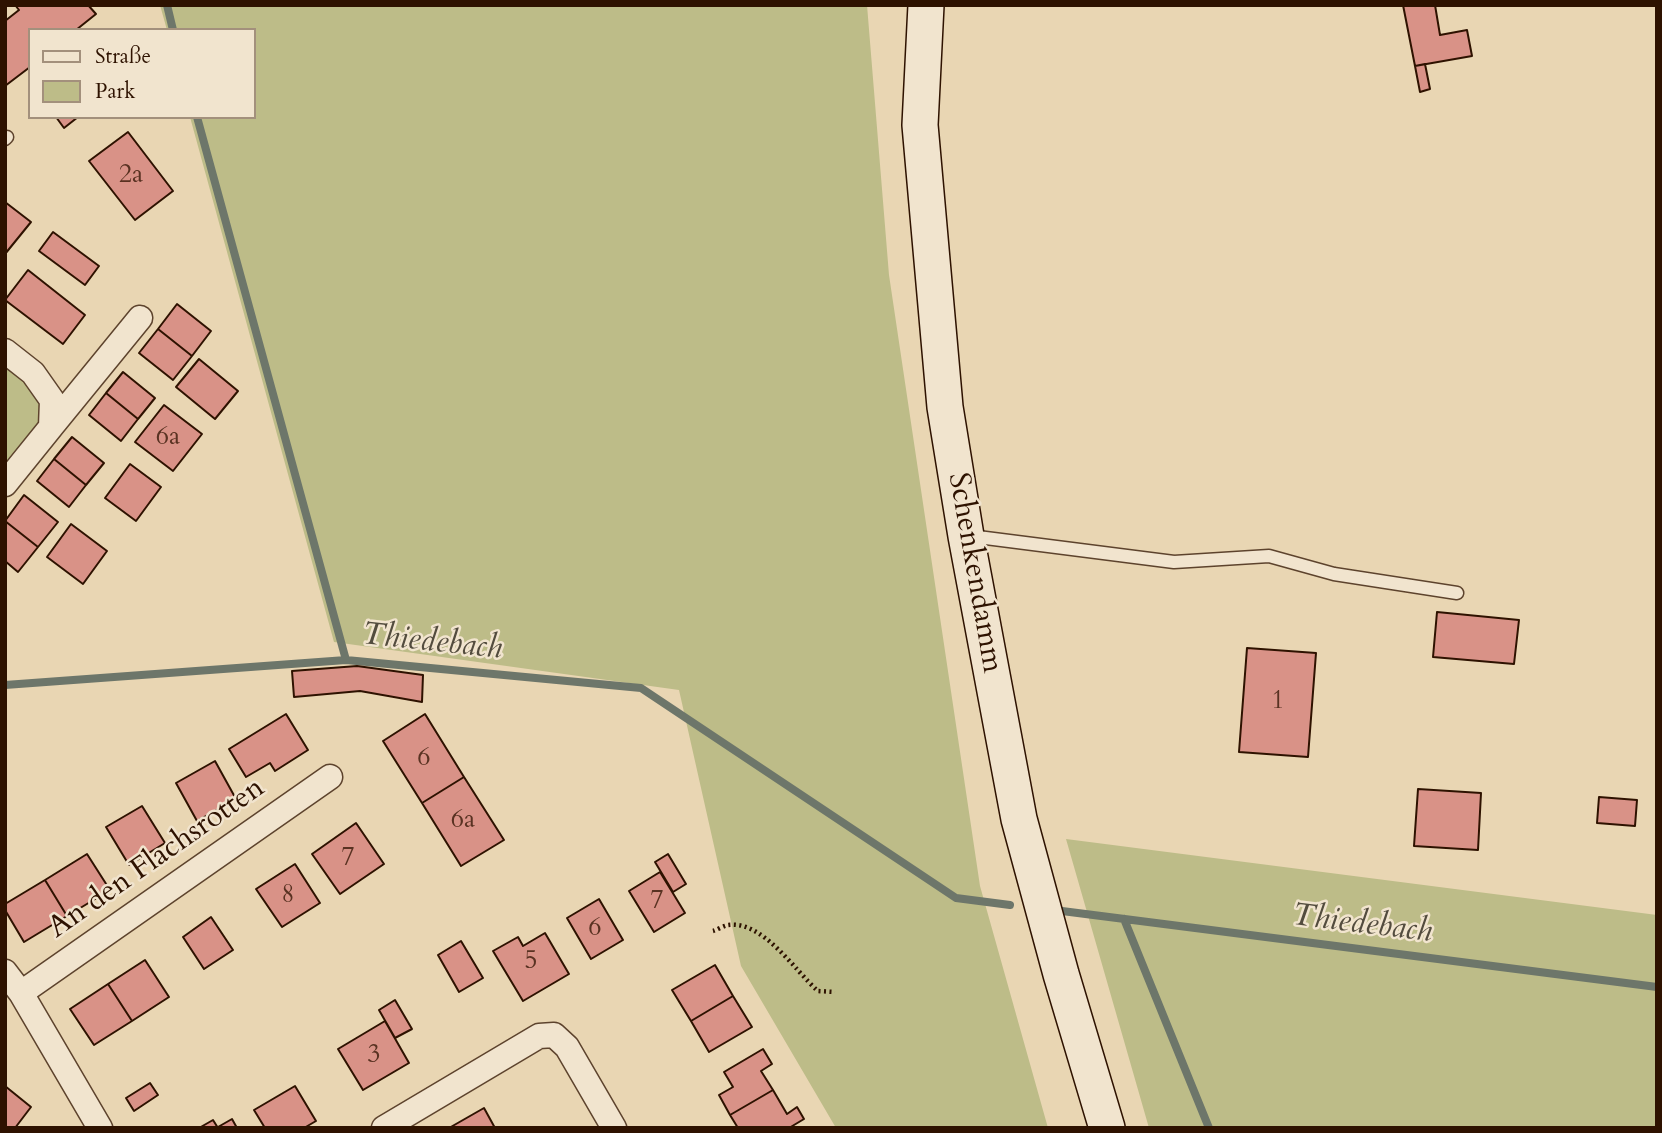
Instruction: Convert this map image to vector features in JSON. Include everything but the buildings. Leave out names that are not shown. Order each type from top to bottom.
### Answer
[{"type":"street","name":"Schenkendamm","points":[[926,5],[921,138],[945,407],[966,536],[1019,819],[1107,1128]]},
{"type":"street","points":[[5,484],[140,318]]},
{"type":"street","points":[[5,351],[33,373],[52,400],[51,427]]},
{"type":"street","name":"An den Flachsrotten","points":[[21,993],[330,777]]},
{"type":"street","points":[[5,972],[21,993],[100,1128]]},
{"type":"street","points":[[384,1128],[539,1036],[554,1035],[567,1047],[614,1128]]},
{"type":"lane","points":[[966,536],[1174,562],[1269,556],[1334,574],[1457,593]]},
{"type":"path","points":[[713,932],[728,925],[758,931],[818,991],[835,992]]},
{"type":"green space","points":[[160,5],[867,5],[889,275],[980,886],[1048,1128],[836,1128],[741,966],[679,690],[334,642],[191,119],[256,119],[256,28],[166,28]]},
{"type":"green space","points":[[5,351],[52,400],[5,484]]},
{"type":"green space","points":[[1066,839],[1657,915],[1657,1128],[1149,1128]]},
{"type":"waterway","name":"Thiedebach","points":[[167,5],[173,28]]},
{"type":"waterway","name":"Thiedebach","points":[[198,119],[346,660],[641,688],[956,898],[1010,905]]},
{"type":"waterway","points":[[5,685],[346,660]]},
{"type":"waterway","name":"Thiedebach","points":[[1062,911],[1657,987]]},
{"type":"waterway","points":[[1124,919],[1209,1128]]}]
